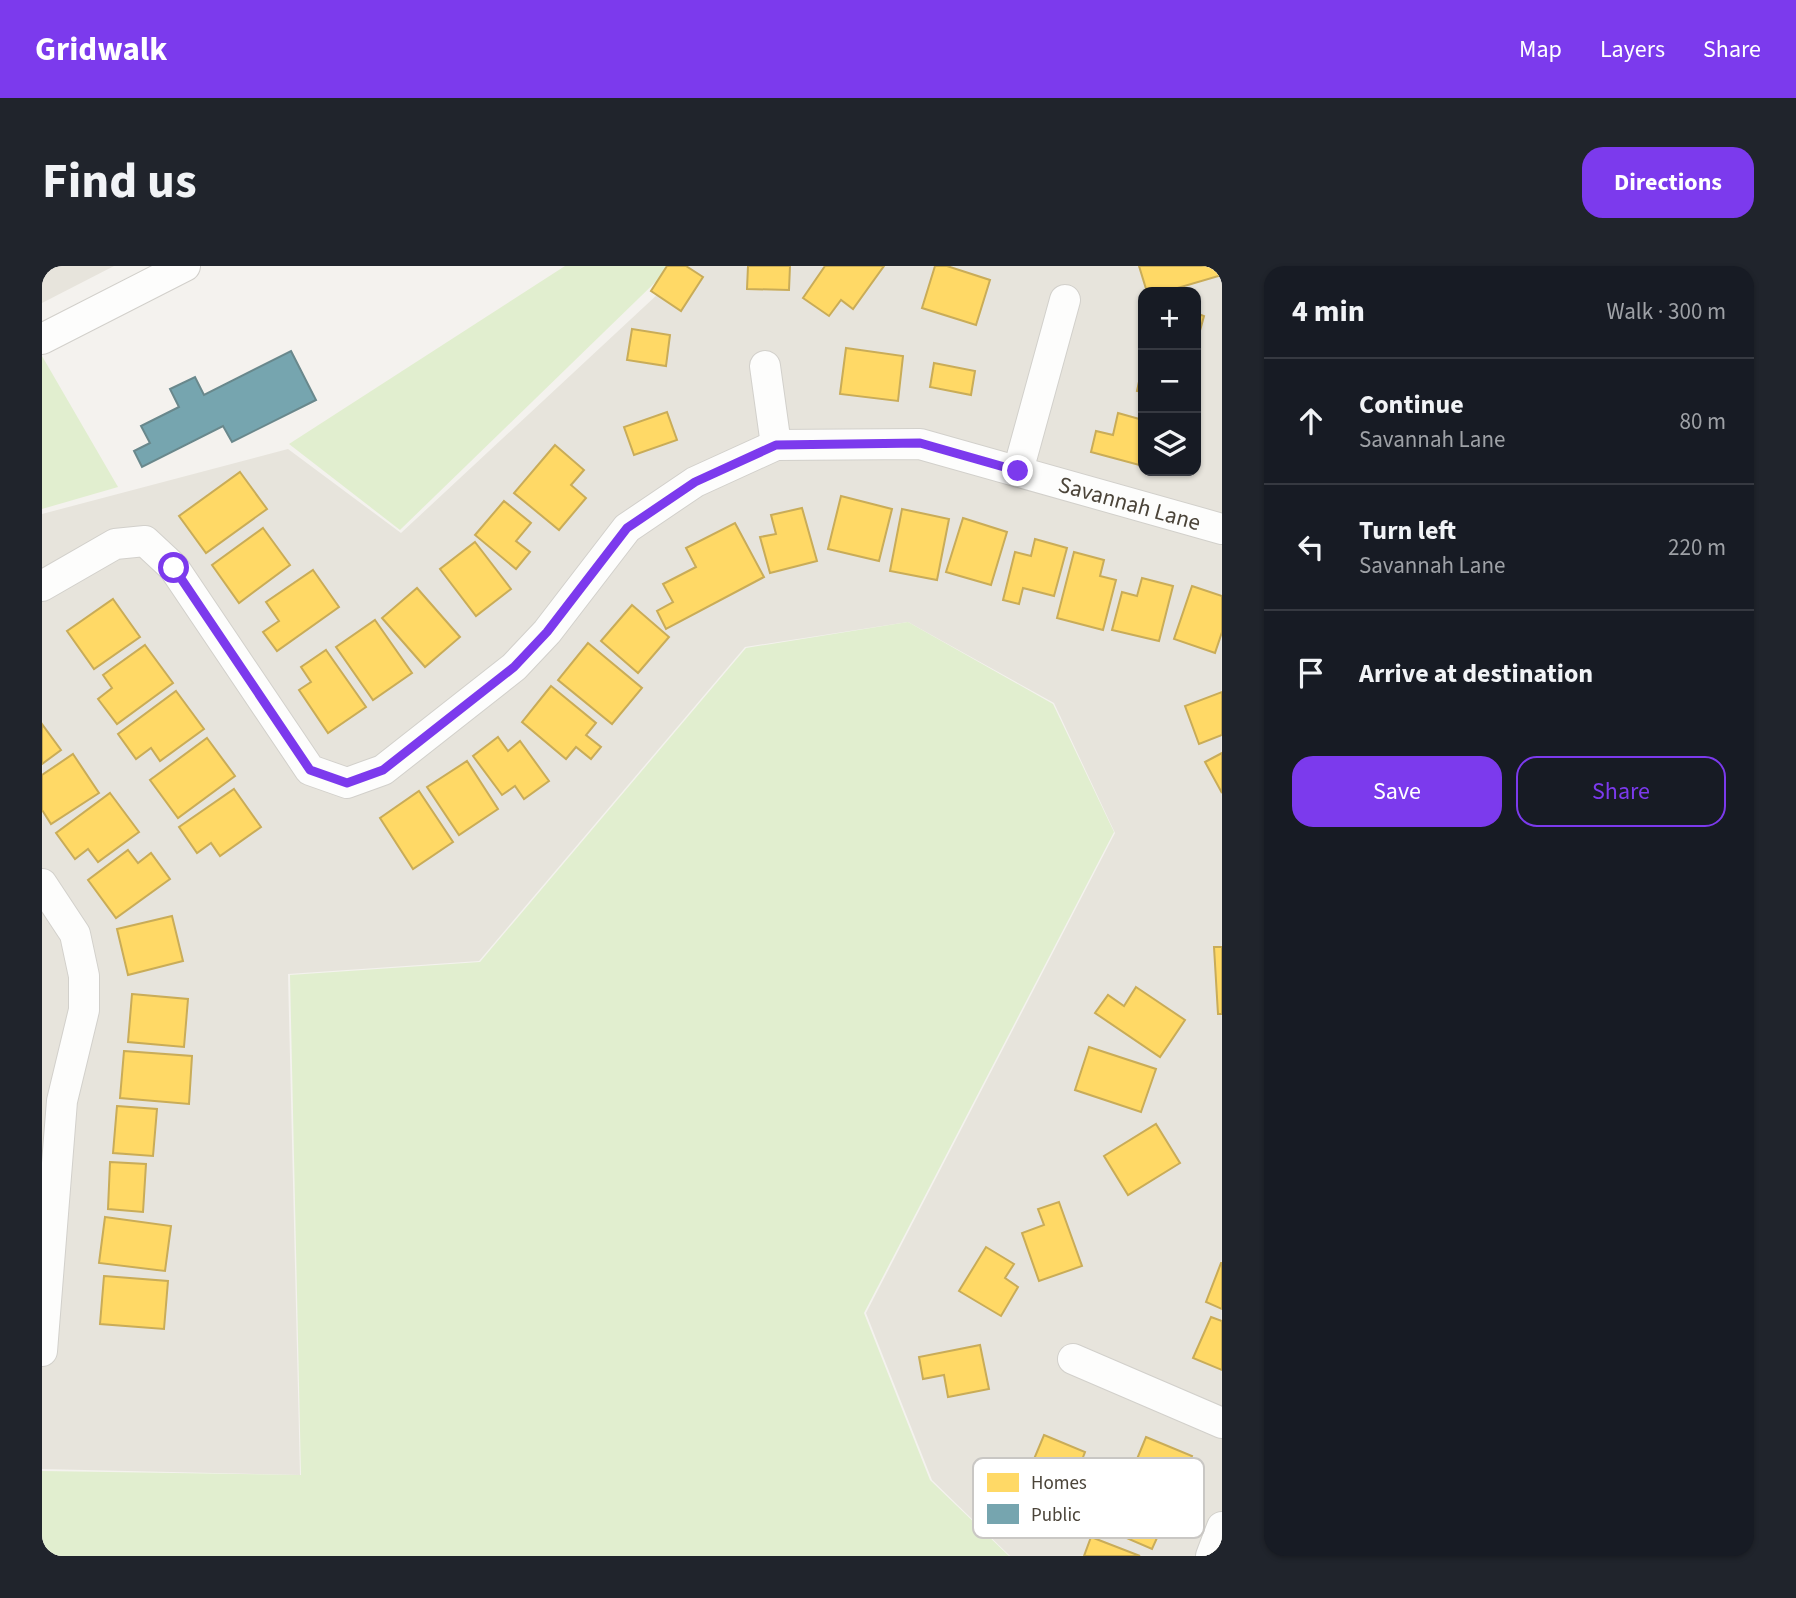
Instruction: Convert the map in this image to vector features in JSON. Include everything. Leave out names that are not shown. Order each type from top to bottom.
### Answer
[{"type":"street","points":[[42,340],[185,266]]},
{"type":"street","points":[[1018,471],[1065,300]]},
{"type":"street","points":[[765,366],[776,445]]},
{"type":"street","name":"Savannah Lane","points":[[42,586],[115,544],[145,541],[174,568],[310,770],[347,783],[383,770],[514,667],[547,632],[627,528],[695,482],[776,445],[920,443],[1222,529]]},
{"type":"street","points":[[42,884],[75,934],[84,976],[84,1010],[62,1101],[42,1352]]},
{"type":"street","points":[[1073,1359],[1222,1423]]},
{"type":"street","points":[[1211,1556],[1222,1527]]},
{"type":"shaded area","points":[[42,266],[114,266],[42,303]]},
{"type":"shaded area","points":[[688,266],[1222,266],[1222,1556],[1010,1556],[992,1538],[1204,1538],[1204,1458],[973,1458],[973,1520],[932,1480],[866,1313],[1115,833],[1054,703],[908,622],[745,647],[479,961],[288,974],[300,1475],[42,1469],[42,514],[288,449],[401,533]]},
{"type":"green space","points":[[565,266],[672,266],[400,530],[289,444]]},
{"type":"green space","points":[[42,356],[118,487],[42,509]]},
{"type":"green space","points":[[908,622],[1053,704],[1114,832],[864,1313],[930,1480],[973,1521],[973,1538],[990,1538],[1009,1556],[42,1556],[42,1471],[301,1475],[290,975],[480,962],[746,648]]},
{"type":"building: Homes","points":[[667,266],[686,266],[703,277],[681,311],[651,291]]},
{"type":"building: Homes","points":[[748,266],[790,266],[789,290],[747,289]]},
{"type":"building: Homes","points":[[825,266],[884,266],[853,309],[841,300],[829,316],[803,298]]},
{"type":"building: Homes","points":[[935,266],[947,266],[990,280],[976,325],[922,308]]},
{"type":"building: Homes","points":[[1139,266],[1222,266],[1222,275],[1181,287],[1145,287]]},
{"type":"building: Homes","points":[[632,329],[670,335],[666,366],[627,360]]},
{"type":"building: Homes","points":[[846,348],[903,356],[898,401],[840,394]]},
{"type":"building: Homes","points":[[934,363],[975,371],[971,395],[930,387]]},
{"type":"building: Homes","points":[[667,412],[677,440],[634,455],[624,427]]},
{"type":"building: Homes","points":[[1118,413],[1138,419],[1138,465],[1091,452],[1096,431],[1113,435]]},
{"type":"building: Homes","points":[[555,445],[584,470],[571,485],[586,498],[559,530],[514,493]]},
{"type":"building: Homes","points":[[240,472],[267,509],[206,553],[179,516]]},
{"type":"building: Homes","points":[[841,496],[892,509],[879,561],[828,549]]},
{"type":"building: Homes","points":[[504,501],[531,523],[516,541],[530,552],[516,569],[475,535]]},
{"type":"building: Homes","points":[[802,508],[817,561],[770,573],[760,537],[776,534],[771,515]]},
{"type":"building: Homes","points":[[902,509],[949,519],[937,580],[890,571]]},
{"type":"building: Homes","points":[[963,518],[1007,532],[991,585],[946,572]]},
{"type":"building: Homes","points":[[735,523],[764,577],[666,629],[657,611],[673,602],[663,584],[696,567],[686,548]]},
{"type":"building: Homes","points":[[263,528],[290,565],[239,603],[212,565]]},
{"type":"building: Homes","points":[[1035,539],[1067,548],[1054,596],[1023,588],[1019,604],[1003,600],[1015,552],[1031,556]]},
{"type":"building: Homes","points":[[475,542],[511,589],[476,616],[440,569]]},
{"type":"building: Homes","points":[[1074,552],[1104,560],[1100,576],[1116,580],[1103,630],[1057,618]]},
{"type":"building: Homes","points":[[313,570],[339,607],[277,651],[263,632],[279,621],[266,602]]},
{"type":"building: Homes","points":[[1142,578],[1173,586],[1159,641],[1112,630],[1122,592],[1137,596]]},
{"type":"building: Homes","points":[[1192,586],[1222,596],[1222,632],[1215,653],[1174,639]]},
{"type":"building: Homes","points":[[417,588],[460,637],[425,667],[382,618]]},
{"type":"building: Homes","points":[[113,599],[140,637],[94,669],[67,631]]},
{"type":"building: Homes","points":[[632,605],[669,637],[638,673],[601,641]]},
{"type":"building: Homes","points":[[375,620],[412,673],[373,700],[336,647]]},
{"type":"building: Homes","points":[[588,643],[642,688],[612,724],[558,680]]},
{"type":"building: Homes","points":[[145,645],[173,683],[117,724],[98,699],[112,688],[103,675]]},
{"type":"building: Homes","points":[[326,650],[366,707],[328,733],[299,690],[311,682],[301,667]]},
{"type":"building: Homes","points":[[551,686],[596,723],[586,735],[601,747],[591,759],[576,747],[566,759],[522,722]]},
{"type":"building: Homes","points":[[176,691],[204,729],[160,761],[151,748],[136,759],[118,734]]},
{"type":"building: Homes","points":[[1222,692],[1222,735],[1199,744],[1185,706]]},
{"type":"building: Homes","points":[[42,724],[61,750],[42,764]]},
{"type":"building: Homes","points":[[498,737],[508,751],[520,741],[549,781],[524,799],[515,786],[502,795],[473,756]]},
{"type":"building: Homes","points":[[207,738],[235,776],[178,818],[150,780]]},
{"type":"building: Homes","points":[[1222,753],[1222,793],[1205,762]]},
{"type":"building: Homes","points":[[73,754],[99,793],[51,824],[42,810],[42,775]]},
{"type":"building: Homes","points":[[467,761],[498,809],[459,835],[427,787]]},
{"type":"building: Homes","points":[[234,789],[261,827],[220,856],[211,843],[197,853],[179,827]]},
{"type":"building: Homes","points":[[419,791],[453,842],[413,869],[380,818]]},
{"type":"building: Homes","points":[[110,793],[139,832],[98,862],[88,849],[75,859],[56,833]]},
{"type":"building: Homes","points":[[128,850],[138,863],[151,853],[170,879],[116,918],[88,880]]},
{"type":"building: Homes","points":[[172,916],[183,961],[128,975],[117,929]]},
{"type":"building: Homes","points":[[1214,947],[1222,947],[1222,1014],[1218,1014]]},
{"type":"building: Homes","points":[[1136,987],[1185,1020],[1160,1057],[1095,1013],[1108,995],[1124,1006]]},
{"type":"building: Homes","points":[[132,994],[188,999],[184,1047],[128,1042]]},
{"type":"building: Homes","points":[[1089,1047],[1156,1069],[1141,1112],[1075,1090]]},
{"type":"building: Homes","points":[[124,1051],[192,1056],[189,1104],[120,1098]]},
{"type":"building: Homes","points":[[117,1106],[157,1109],[153,1156],[113,1153]]},
{"type":"building: Homes","points":[[1156,1124],[1180,1163],[1128,1195],[1104,1156]]},
{"type":"building: Homes","points":[[110,1162],[146,1164],[143,1212],[108,1209]]},
{"type":"building: Homes","points":[[1059,1202],[1082,1266],[1039,1281],[1022,1233],[1044,1225],[1038,1209]]},
{"type":"building: Homes","points":[[105,1217],[171,1226],[165,1271],[99,1263]]},
{"type":"building: Homes","points":[[986,1247],[1014,1264],[1005,1278],[1018,1287],[1001,1316],[959,1291]]},
{"type":"building: Homes","points":[[1222,1263],[1222,1309],[1206,1302]]},
{"type":"building: Homes","points":[[104,1276],[168,1281],[164,1329],[100,1324]]},
{"type":"building: Homes","points":[[1211,1317],[1222,1321],[1222,1370],[1193,1358]]},
{"type":"building: Homes","points":[[980,1345],[989,1389],[948,1397],[944,1375],[923,1379],[919,1357]]},
{"type":"building: Homes","points":[[1044,1435],[1085,1452],[1083,1458],[1034,1458]]},
{"type":"building: Homes","points":[[1146,1437],[1192,1456],[1191,1458],[1137,1458]]},
{"type":"building: Homes","points":[[1091,1538],[1094,1538],[1140,1556],[1084,1556]]},
{"type":"building: Homes","points":[[1126,1538],[1157,1538],[1152,1549]]},
{"type":"building: Public","points":[[291,351],[316,400],[232,442],[223,426],[142,467],[134,451],[150,443],[141,426],[179,407],[170,389],[195,377],[204,395]]},
{"type":"route","points":[[174,568],[310,770],[347,783],[383,770],[514,667],[547,632],[627,528],[695,482],[776,445],[920,443],[1018,471]]}]
